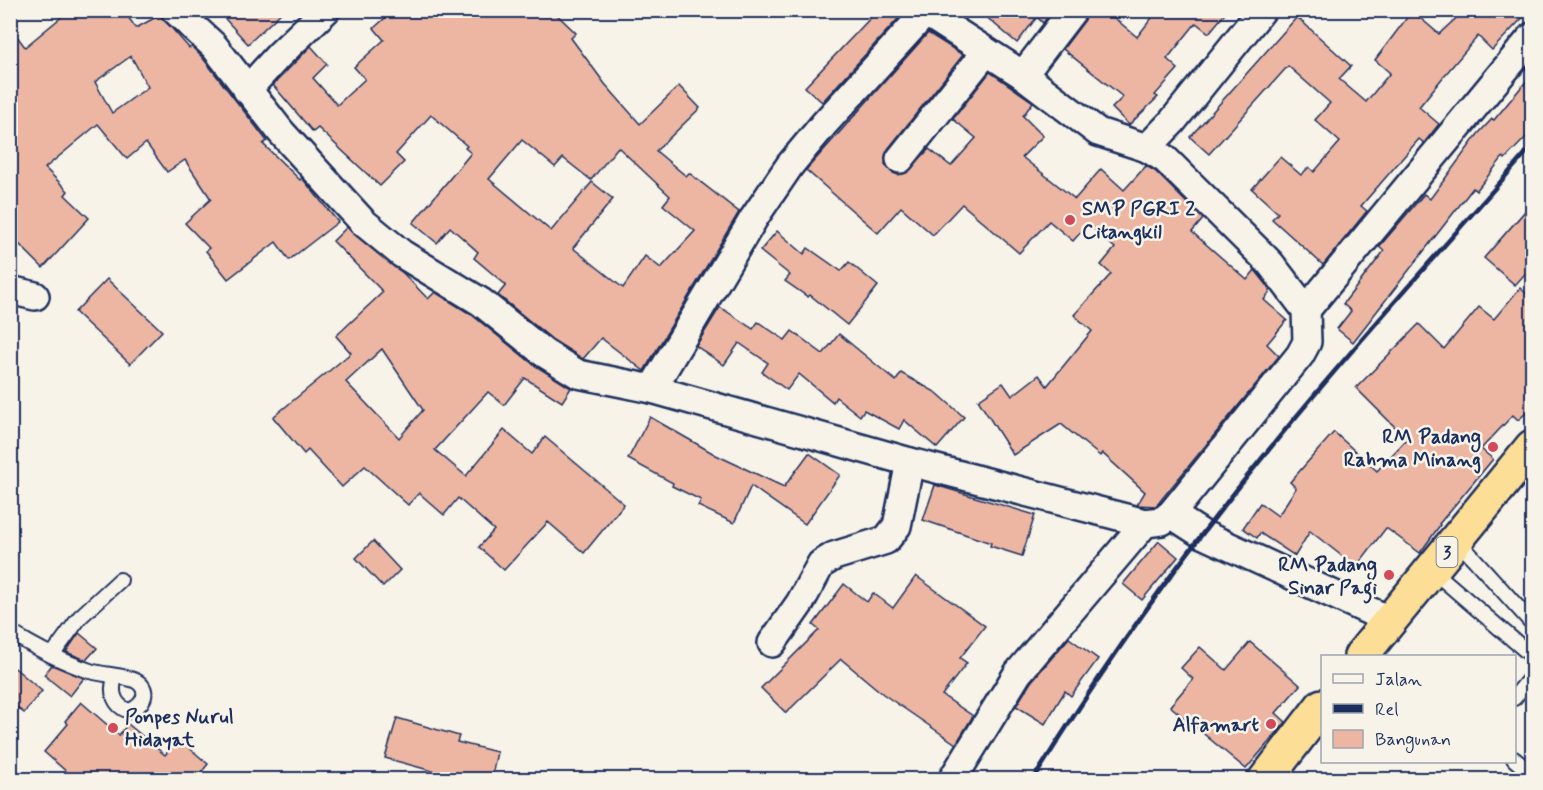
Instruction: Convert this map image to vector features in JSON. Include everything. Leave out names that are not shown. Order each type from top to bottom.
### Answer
[{"type":"highway","name":"3","points":[[1368,654],[1389,620],[1533,447]]},
{"type":"highway","points":[[1265,780],[1321,709]]},
{"type":"street","points":[[175,10],[214,46],[247,90],[363,222],[402,254],[481,302],[544,353],[578,374],[652,389],[910,462],[1145,523],[1162,521],[1171,514],[1300,355],[1307,342],[1306,310],[1270,263],[1204,195],[1165,159],[1147,148],[1098,132],[1023,75],[923,12],[790,165],[754,218],[652,389]]},
{"type":"street","points":[[247,90],[279,55],[326,10]]},
{"type":"street","points":[[1023,75],[1073,10]]},
{"type":"street","points":[[1147,148],[1183,109],[1262,10]]},
{"type":"street","points":[[1306,310],[1533,38]]},
{"type":"street","points":[[900,159],[986,52]]},
{"type":"street","points":[[772,644],[800,603],[821,564],[834,556],[886,540],[897,526],[910,462]]},
{"type":"street","points":[[1171,514],[1202,534],[1389,620]]},
{"type":"street","points":[[952,780],[1018,674],[1145,523]]},
{"type":"lane","points":[[1457,540],[1533,623]]},
{"type":"lane","points":[[1432,570],[1533,656]]},
{"type":"lane","points":[[53,654],[80,617],[120,580]]},
{"type":"lane","points":[[10,632],[88,670],[115,678]]},
{"type":"lane","points":[[1516,697],[1533,676]]},
{"type":"lane","points":[[1516,760],[1533,774]]},
{"type":"building","points":[[70,10],[123,10],[136,28],[160,15],[189,48],[192,47],[202,57],[267,141],[263,144],[300,180],[302,178],[338,222],[289,260],[276,242],[228,279],[206,251],[209,248],[185,223],[211,199],[185,160],[167,172],[146,143],[127,159],[98,124],[45,168],[68,191],[65,195],[89,218],[43,268],[10,235],[10,27],[25,47]],"holes":[[[131,56],[148,87],[112,113],[95,82]]]},
{"type":"building","points":[[217,10],[284,10],[248,44]]},
{"type":"building","points":[[394,10],[552,10],[576,33],[571,38],[605,84],[640,124],[679,86],[700,108],[656,151],[686,176],[689,173],[739,212],[644,371],[601,338],[583,359],[553,340],[498,295],[506,285],[474,258],[478,252],[450,227],[437,243],[413,223],[471,153],[465,148],[467,146],[431,115],[396,154],[404,162],[380,186],[318,128],[313,132],[273,85],[311,46],[327,64],[313,78],[337,105],[365,79],[354,67],[384,40],[374,28]],"holes":[[[522,140],[555,167],[563,158],[591,180],[618,147],[670,196],[663,205],[695,231],[661,268],[645,256],[623,288],[573,248],[613,199],[592,182],[551,231],[489,179]]]},
{"type":"building","points":[[878,10],[906,10],[822,102],[805,87]]},
{"type":"building","points":[[978,10],[1053,10],[1043,23],[1037,17],[1017,43]]},
{"type":"building","points":[[1088,10],[1105,10],[1137,37],[1158,10],[1228,10],[1209,33],[1196,23],[1167,59],[1178,69],[1155,95],[1158,97],[1129,125],[1112,108],[1123,97],[1063,49],[1085,20]]},
{"type":"building","points":[[1465,10],[1530,10],[1492,50],[1478,36],[1444,76],[1419,107],[1439,124],[1424,143],[1419,139],[1361,206],[1367,211],[1323,265],[1272,219],[1278,213],[1252,189],[1280,157],[1301,175],[1309,167],[1314,172],[1340,142],[1315,120],[1330,103],[1288,66],[1209,154],[1190,137],[1297,17],[1351,66],[1339,79],[1366,102],[1390,73],[1375,60],[1412,11],[1439,34]]},
{"type":"building","points":[[928,33],[963,55],[888,149],[885,164],[891,172],[898,175],[906,173],[929,149],[951,166],[976,138],[953,119],[990,72],[1033,102],[1023,116],[1043,136],[1022,157],[1075,199],[1101,169],[1124,190],[1146,166],[1155,171],[1203,219],[1192,232],[1247,280],[1255,270],[1271,290],[1264,300],[1287,320],[1267,344],[1279,356],[1156,506],[1137,505],[1145,492],[1102,453],[1100,456],[1061,424],[1013,455],[978,400],[1003,383],[1012,396],[1039,375],[1047,386],[1092,331],[1074,315],[1111,274],[1101,265],[1115,248],[1088,224],[1073,241],[1049,221],[1019,253],[962,204],[933,235],[901,207],[878,233],[806,170]]},
{"type":"building","points":[[1533,73],[1533,130],[1505,159],[1503,157],[1476,191],[1473,188],[1353,342],[1337,329],[1351,311],[1343,304],[1384,251],[1379,247],[1424,194],[1430,199],[1478,134],[1492,119],[1494,120]]},
{"type":"building","points":[[1533,202],[1533,265],[1515,285],[1484,258]]},
{"type":"building","points":[[347,227],[404,274],[428,299],[435,292],[472,315],[534,365],[571,388],[562,402],[525,378],[504,405],[488,392],[435,450],[466,476],[504,430],[532,454],[545,437],[624,504],[584,553],[548,522],[504,570],[479,547],[494,530],[458,498],[444,515],[419,493],[408,505],[365,466],[342,487],[308,450],[304,454],[273,417],[351,353],[336,336],[383,292],[333,241]],"holes":[[[382,349],[423,410],[399,438],[346,382]]]},
{"type":"building","points":[[777,231],[804,254],[808,248],[841,271],[849,262],[878,286],[847,325],[810,295],[808,297],[785,281],[790,275],[760,251]]},
{"type":"building","points":[[107,279],[162,331],[130,364],[75,312]]},
{"type":"building","points":[[1520,288],[1533,299],[1533,407],[1518,420],[1513,415],[1481,449],[1493,459],[1439,524],[1420,553],[1386,528],[1356,567],[1310,531],[1295,556],[1260,533],[1257,538],[1243,528],[1260,503],[1278,516],[1296,488],[1290,482],[1334,432],[1377,471],[1407,439],[1356,388],[1419,324],[1444,349],[1479,307],[1494,319]]},
{"type":"building","points":[[720,307],[753,329],[758,322],[785,340],[792,331],[823,354],[839,334],[896,381],[901,373],[937,393],[964,417],[937,448],[904,420],[899,429],[864,410],[860,416],[836,397],[833,402],[799,374],[787,390],[762,372],[768,363],[739,343],[724,365],[696,346]]},
{"type":"building","points":[[650,417],[716,455],[784,487],[809,453],[840,475],[805,524],[751,486],[734,523],[698,506],[701,500],[672,486],[673,483],[628,459]]},
{"type":"building","points":[[935,485],[1035,515],[1022,556],[923,520]]},
{"type":"building","points":[[373,541],[400,570],[383,587],[356,558]]},
{"type":"building","points":[[1159,541],[1178,557],[1142,600],[1123,584]]},
{"type":"building","points":[[916,576],[985,626],[960,658],[967,663],[942,695],[973,716],[956,744],[883,694],[841,659],[786,713],[761,688],[819,630],[813,625],[844,584],[867,602],[873,593],[893,608]]},
{"type":"building","points":[[79,633],[97,648],[86,660],[66,652]]},
{"type":"building","points":[[1069,638],[1098,659],[1071,696],[1065,691],[1045,724],[1016,706],[1031,682]]},
{"type":"building","points":[[1250,642],[1300,685],[1276,713],[1286,722],[1246,769],[1170,706],[1193,679],[1181,668],[1200,647],[1226,670]]},
{"type":"building","points":[[10,664],[42,691],[24,713],[10,702]]},
{"type":"building","points":[[52,665],[84,678],[70,696],[44,675]]},
{"type":"building","points":[[81,702],[119,735],[128,724],[165,755],[179,739],[208,764],[195,780],[76,780],[44,752],[68,724],[65,721]]},
{"type":"building","points":[[397,718],[459,736],[457,742],[497,752],[491,780],[447,775],[385,758]]},
{"type":"railway","points":[[1033,780],[1136,623],[1242,483],[1364,336],[1532,146]]},
{"type":"place","name":"SMP PGRI 2 Citangkil","points":[[1070,220]]},
{"type":"place","name":"RM Padang Rahma Minang","points":[[1493,447]]},
{"type":"place","name":"RM Padang Sinar Pagi","points":[[1389,575]]},
{"type":"place","name":"Alfamart","points":[[1271,724]]},
{"type":"place","name":"Ponpes Nurul Hidayat","points":[[113,728]]}]
